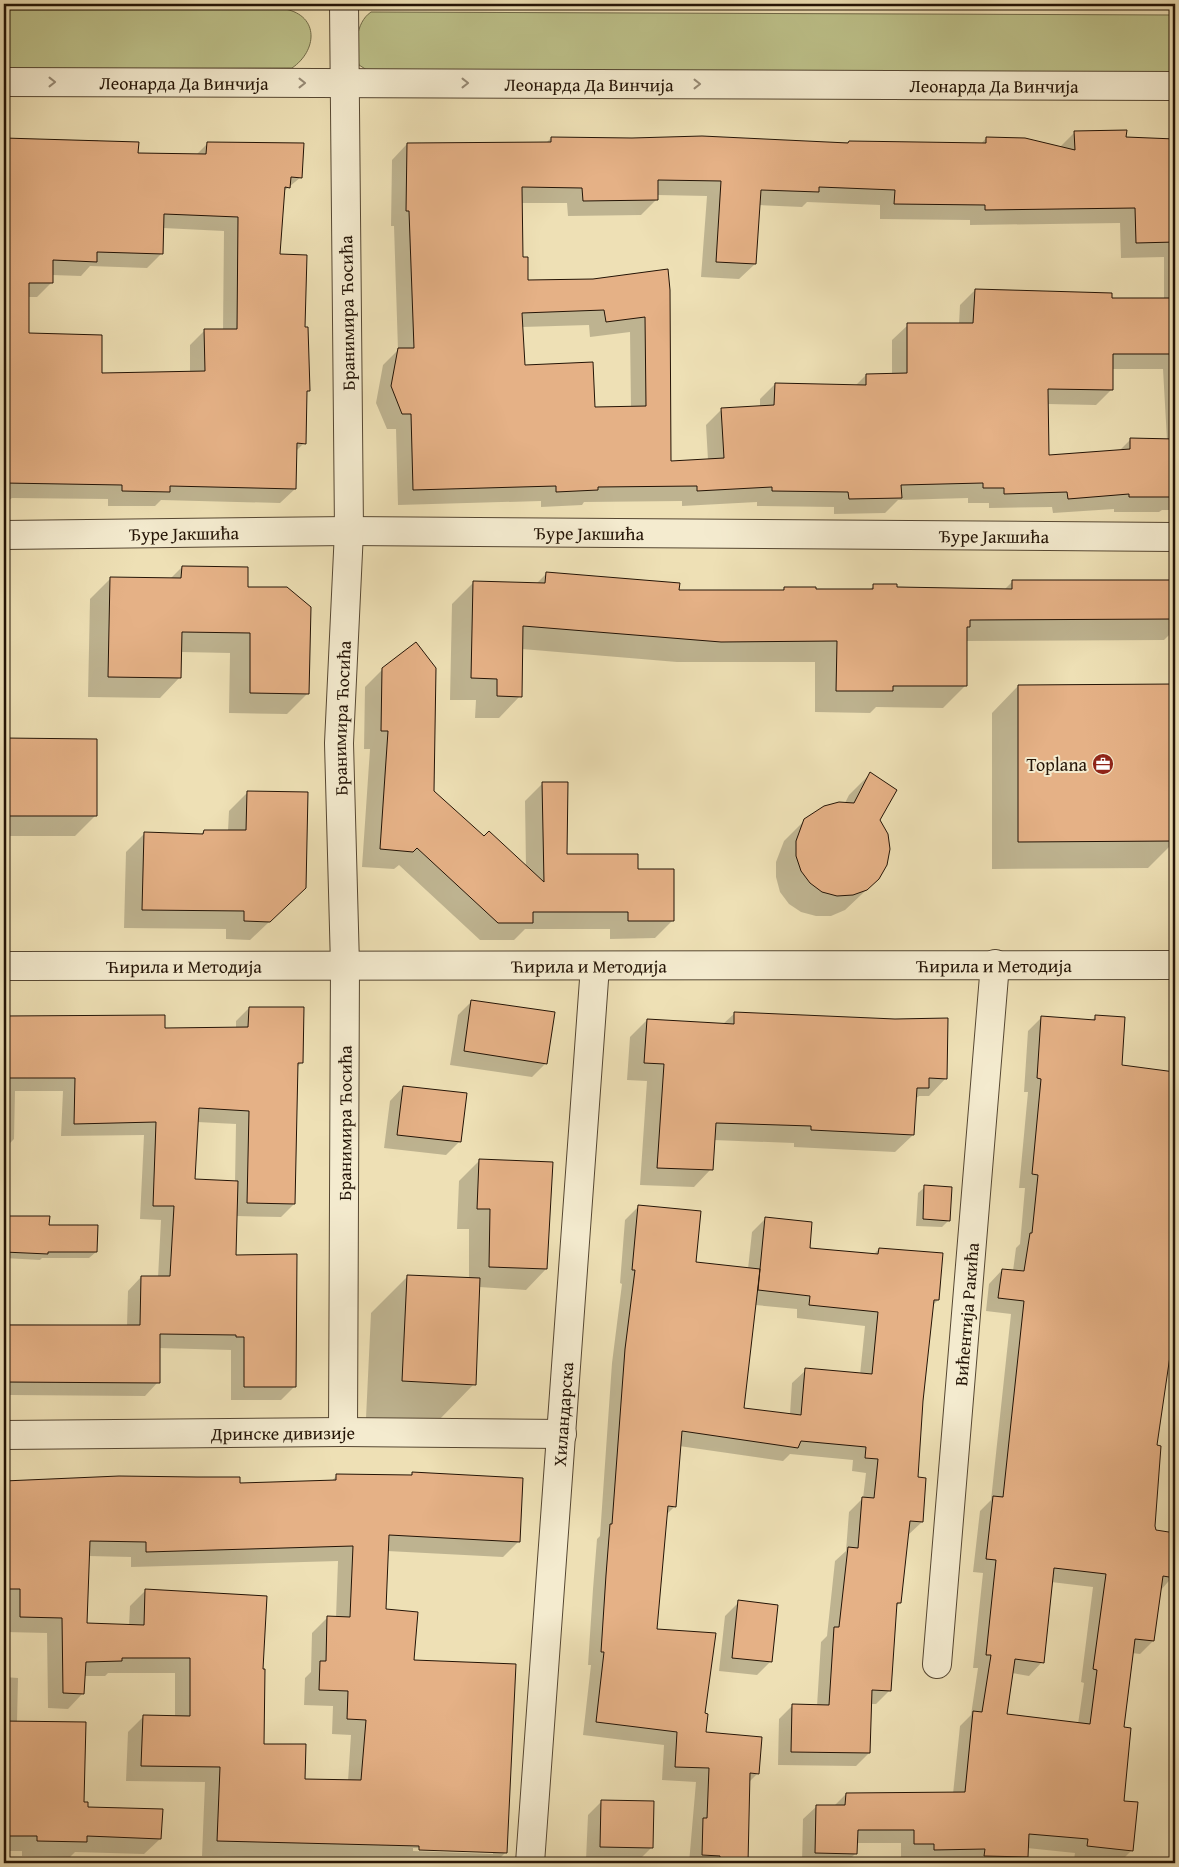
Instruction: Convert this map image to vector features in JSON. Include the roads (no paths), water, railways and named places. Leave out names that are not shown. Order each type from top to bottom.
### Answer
[{"type":"street","name":"Бранимира Ћосића","points":[[343,1432],[345,966],[339,743],[349,531],[344,4]]},
{"type":"street","name":"Леонарда Да Винчија","points":[[4,82],[1175,86]]},
{"type":"street","name":"Ђуре Јакшића","points":[[4,535],[349,531],[1175,537]]},
{"type":"street","name":"Ћирила и Методија","points":[[4,966],[995,964],[1175,966]]},
{"type":"street","name":"Вићентија Ракића","points":[[937,1664],[995,964]]},
{"type":"street","name":"Хиландарска","points":[[530,1863],[595,966]]},
{"type":"street","name":"Дринске дивизије","points":[[4,1435],[343,1432],[562,1434]]},
{"type":"place","name":"Toplana","points":[[1103,764]]}]
